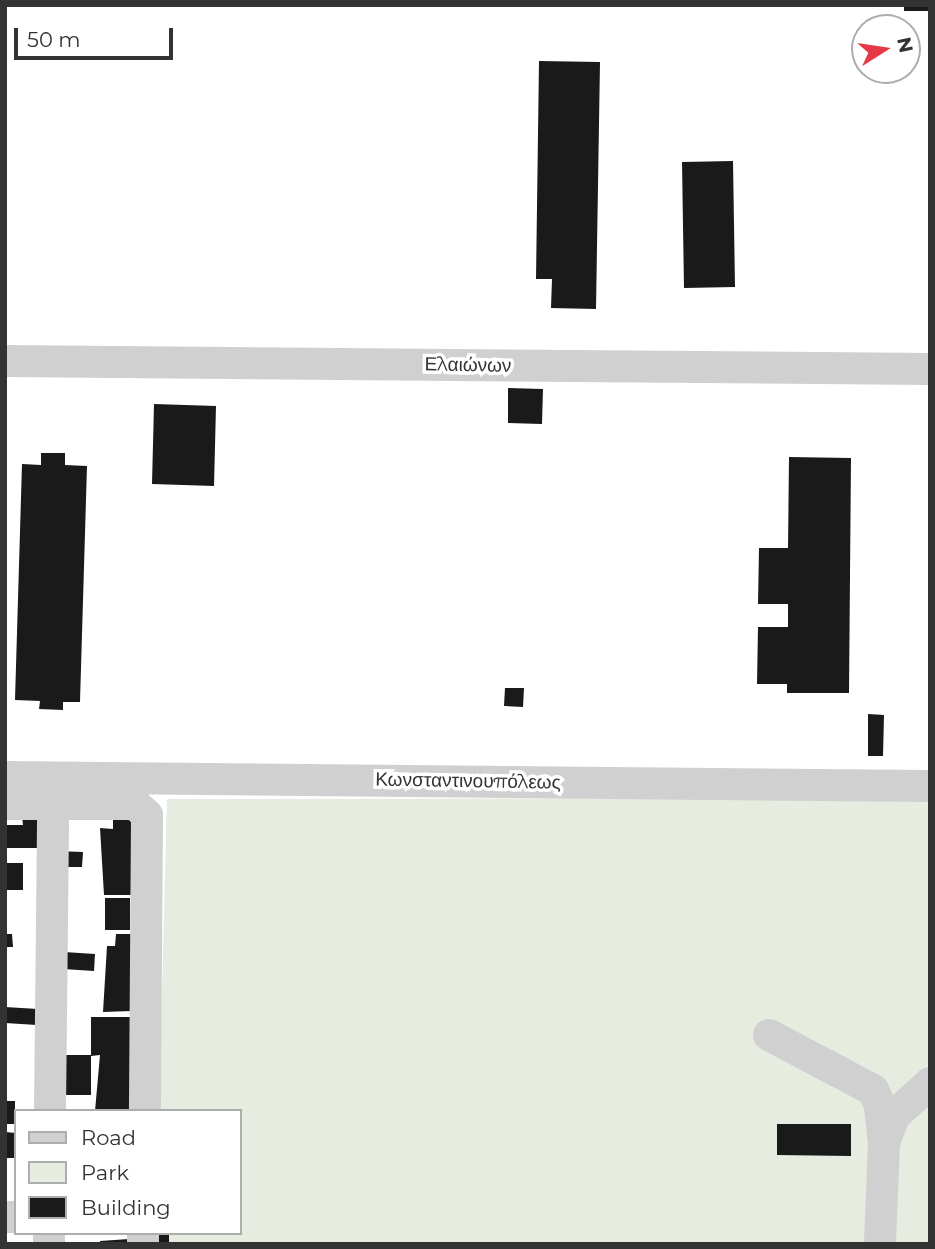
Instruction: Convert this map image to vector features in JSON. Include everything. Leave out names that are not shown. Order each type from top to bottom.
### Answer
[{"type":"street","name":"Ελαιώνων","points":[[5,361],[930,369]]},
{"type":"street","name":"Κωνσταντινουπόλεως","points":[[5,777],[930,786]]},
{"type":"street","points":[[5,804],[135,804],[147,815],[145,1109]]},
{"type":"street","points":[[50,1109],[53,805]]},
{"type":"street","points":[[769,1035],[873,1090],[880,1106],[884,1143],[880,1244]]},
{"type":"street","points":[[884,1143],[894,1116],[930,1083]]},
{"type":"green space","points":[[930,798],[930,1244],[156,1244],[156,1235],[242,1235],[242,1109],[159,1109],[167,799]]},
{"type":"building","points":[[904,5],[930,5],[930,11],[904,11]]},
{"type":"building","points":[[539,61],[600,62],[596,309],[551,308],[552,279],[536,279]]},
{"type":"building","points":[[733,161],[735,287],[684,288],[682,162]]},
{"type":"building","points":[[508,388],[543,389],[542,424],[508,423]]},
{"type":"building","points":[[154,404],[216,406],[214,486],[152,484]]},
{"type":"building","points":[[41,453],[65,453],[65,465],[87,466],[80,702],[63,702],[63,710],[39,709],[40,701],[15,700],[22,464],[41,465]]},
{"type":"building","points":[[789,457],[851,458],[849,693],[787,693],[787,684],[757,684],[758,627],[788,627],[788,604],[758,604],[759,548],[788,548]]},
{"type":"building","points":[[505,688],[524,688],[523,707],[504,706]]},
{"type":"building","points":[[868,714],[884,715],[883,756],[868,756]]},
{"type":"building","points":[[22,816],[38,816],[39,848],[5,848],[5,825],[23,825]]},
{"type":"building","points":[[113,818],[133,819],[132,895],[104,895],[100,828],[113,829]]},
{"type":"building","points":[[56,851],[83,852],[82,867],[55,867]]},
{"type":"building","points":[[5,863],[23,863],[23,890],[5,890]]},
{"type":"building","points":[[105,898],[130,898],[130,930],[105,930]]},
{"type":"building","points":[[5,934],[12,934],[13,947],[5,947]]},
{"type":"building","points":[[116,934],[133,934],[131,1011],[103,1012],[107,946],[115,946]]},
{"type":"building","points":[[64,952],[95,954],[94,971],[63,969]]},
{"type":"building","points":[[5,1007],[38,1009],[37,1025],[5,1023]]},
{"type":"building","points":[[91,1017],[130,1017],[130,1095],[134,1109],[95,1109],[100,1055],[91,1056],[91,1095],[57,1095],[57,1055],[91,1055]]},
{"type":"building","points":[[5,1101],[15,1101],[14,1124],[5,1124]]},
{"type":"building","points":[[777,1124],[851,1124],[851,1156],[777,1155]]},
{"type":"building","points":[[5,1132],[14,1133],[14,1158],[5,1158]]},
{"type":"building","points":[[145,1235],[169,1235],[169,1244],[145,1244]]},
{"type":"building","points":[[129,1239],[130,1244],[100,1244],[100,1241]]}]
